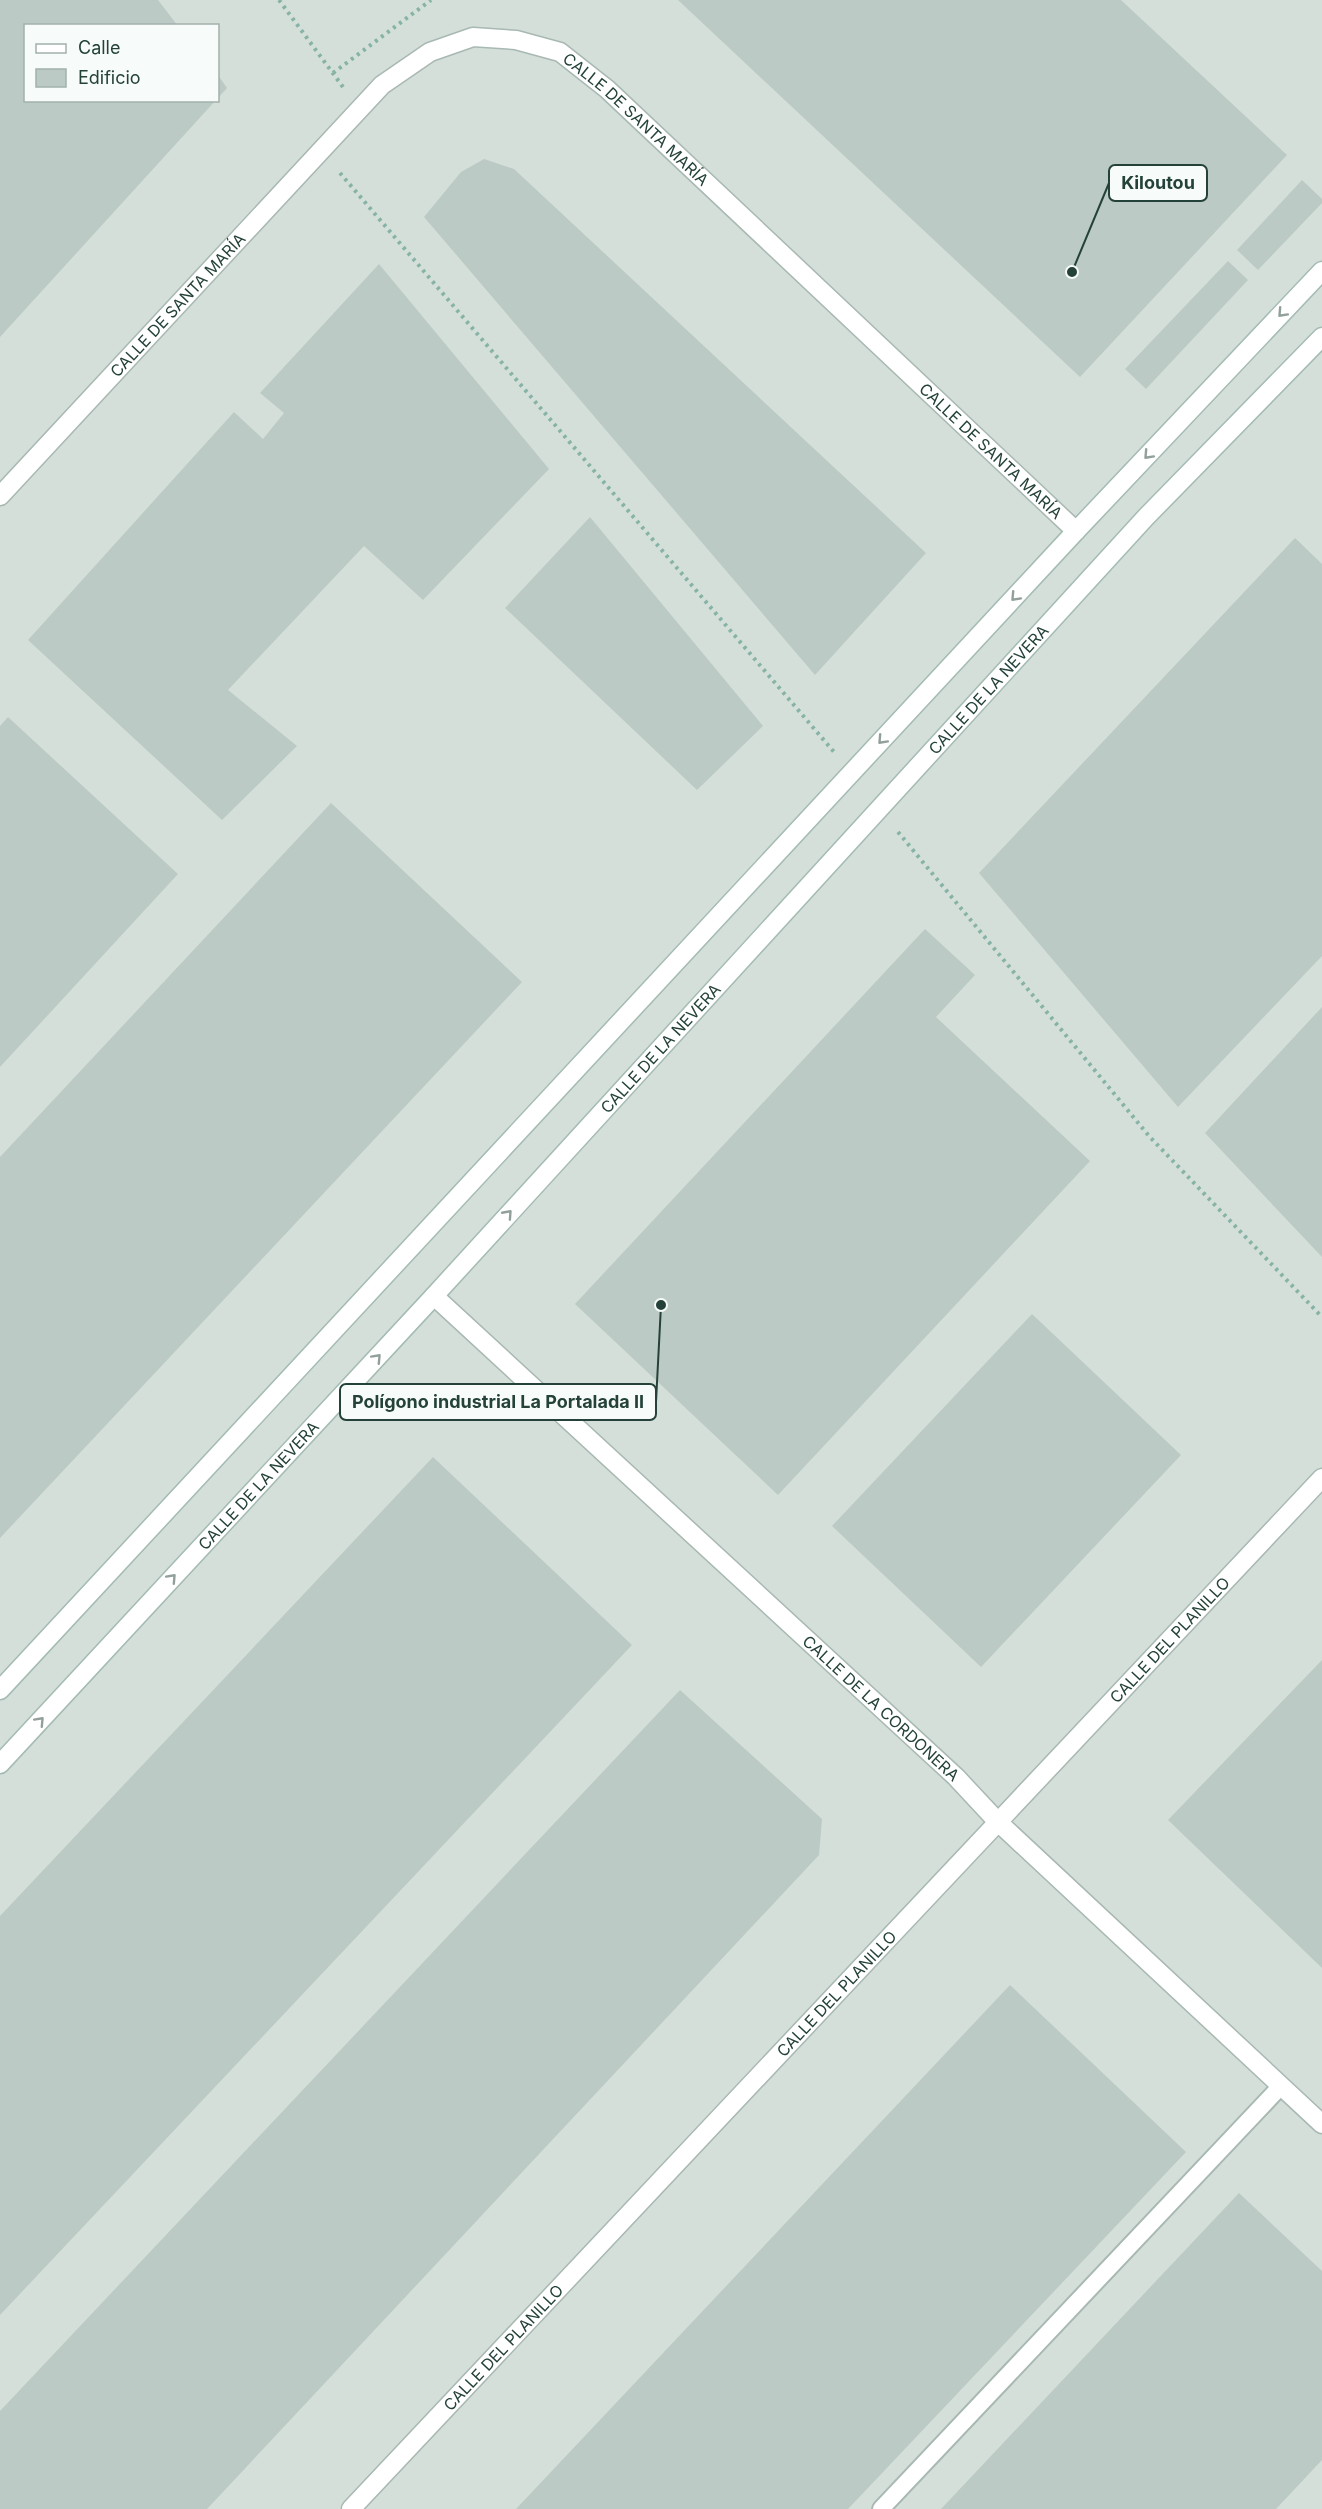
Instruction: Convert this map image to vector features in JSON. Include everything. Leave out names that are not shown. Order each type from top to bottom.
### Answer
[{"type":"street","name":"CALLE DE SANTA MARÍA","points":[[0,496],[382,85],[430,52],[473,38],[516,40],[560,52],[607,89],[1076,531]]},
{"type":"street","points":[[0,1690],[1076,531],[1322,270]]},
{"type":"street","name":"CALLE DE LA NEVERA","points":[[0,1764],[434,1296],[1146,517],[1322,337]]},
{"type":"street","name":"CALLE DE LA CORDONERA","points":[[434,1296],[956,1777],[997,1821],[1322,2124]]},
{"type":"street","name":"CALLE DEL PLANILLO","points":[[351,2509],[1322,1478]]},
{"type":"lane","points":[[881,2509],[1281,2086]]},
{"type":"path","points":[[279,0],[360,110]]},
{"type":"path","points":[[333,73],[431,0]]},
{"type":"path","points":[[322,151],[852,773]]},
{"type":"path","points":[[879,808],[1149,1136],[1322,1317]]},
{"type":"shaded area","points":[[0,0],[1322,0],[1322,2509],[0,2509]]},
{"type":"building","points":[[0,0],[158,0],[176,24],[24,24],[24,102],[214,102],[0,337]]},
{"type":"building","points":[[678,0],[1121,0],[1287,155],[1080,377]]},
{"type":"building","points":[[219,76],[227,88],[219,97]]},
{"type":"building","points":[[484,159],[514,169],[926,553],[815,675],[424,217],[461,172]]},
{"type":"building","points":[[1302,180],[1322,199],[1322,203],[1258,270],[1237,250]]},
{"type":"building","points":[[1228,261],[1248,280],[1146,389],[1125,369]]},
{"type":"building","points":[[379,264],[549,469],[423,600],[364,546],[228,690],[297,746],[222,820],[28,640],[234,412],[263,439],[284,413],[260,393]]},
{"type":"building","points":[[590,517],[763,726],[697,790],[505,608]]},
{"type":"building","points":[[1295,538],[1322,564],[1322,956],[1178,1107],[979,873]]},
{"type":"building","points":[[8,717],[178,874],[0,1067],[0,726]]},
{"type":"building","points":[[331,803],[522,982],[0,1538],[0,1157]]},
{"type":"building","points":[[925,929],[975,975],[936,1017],[1090,1161],[778,1495],[575,1304]]},
{"type":"building","points":[[1322,1007],[1322,1257],[1205,1133]]},
{"type":"building","points":[[1032,1314],[1181,1455],[981,1667],[832,1526]]},
{"type":"building","points":[[433,1457],[632,1645],[0,2315],[0,1916]]},
{"type":"building","points":[[1322,1660],[1322,1968],[1168,1820]]},
{"type":"building","points":[[680,1690],[822,1819],[819,1855],[207,2509],[0,2509],[0,2411]]},
{"type":"building","points":[[1010,1985],[1186,2152],[848,2509],[516,2509]]},
{"type":"building","points":[[1239,2193],[1322,2271],[1322,2460],[1276,2509],[941,2509]]},
{"type":"place","name":"Kiloutou","points":[[1072,272]]},
{"type":"place","name":"Polígono industrial La Portalada II","points":[[661,1305]]}]
